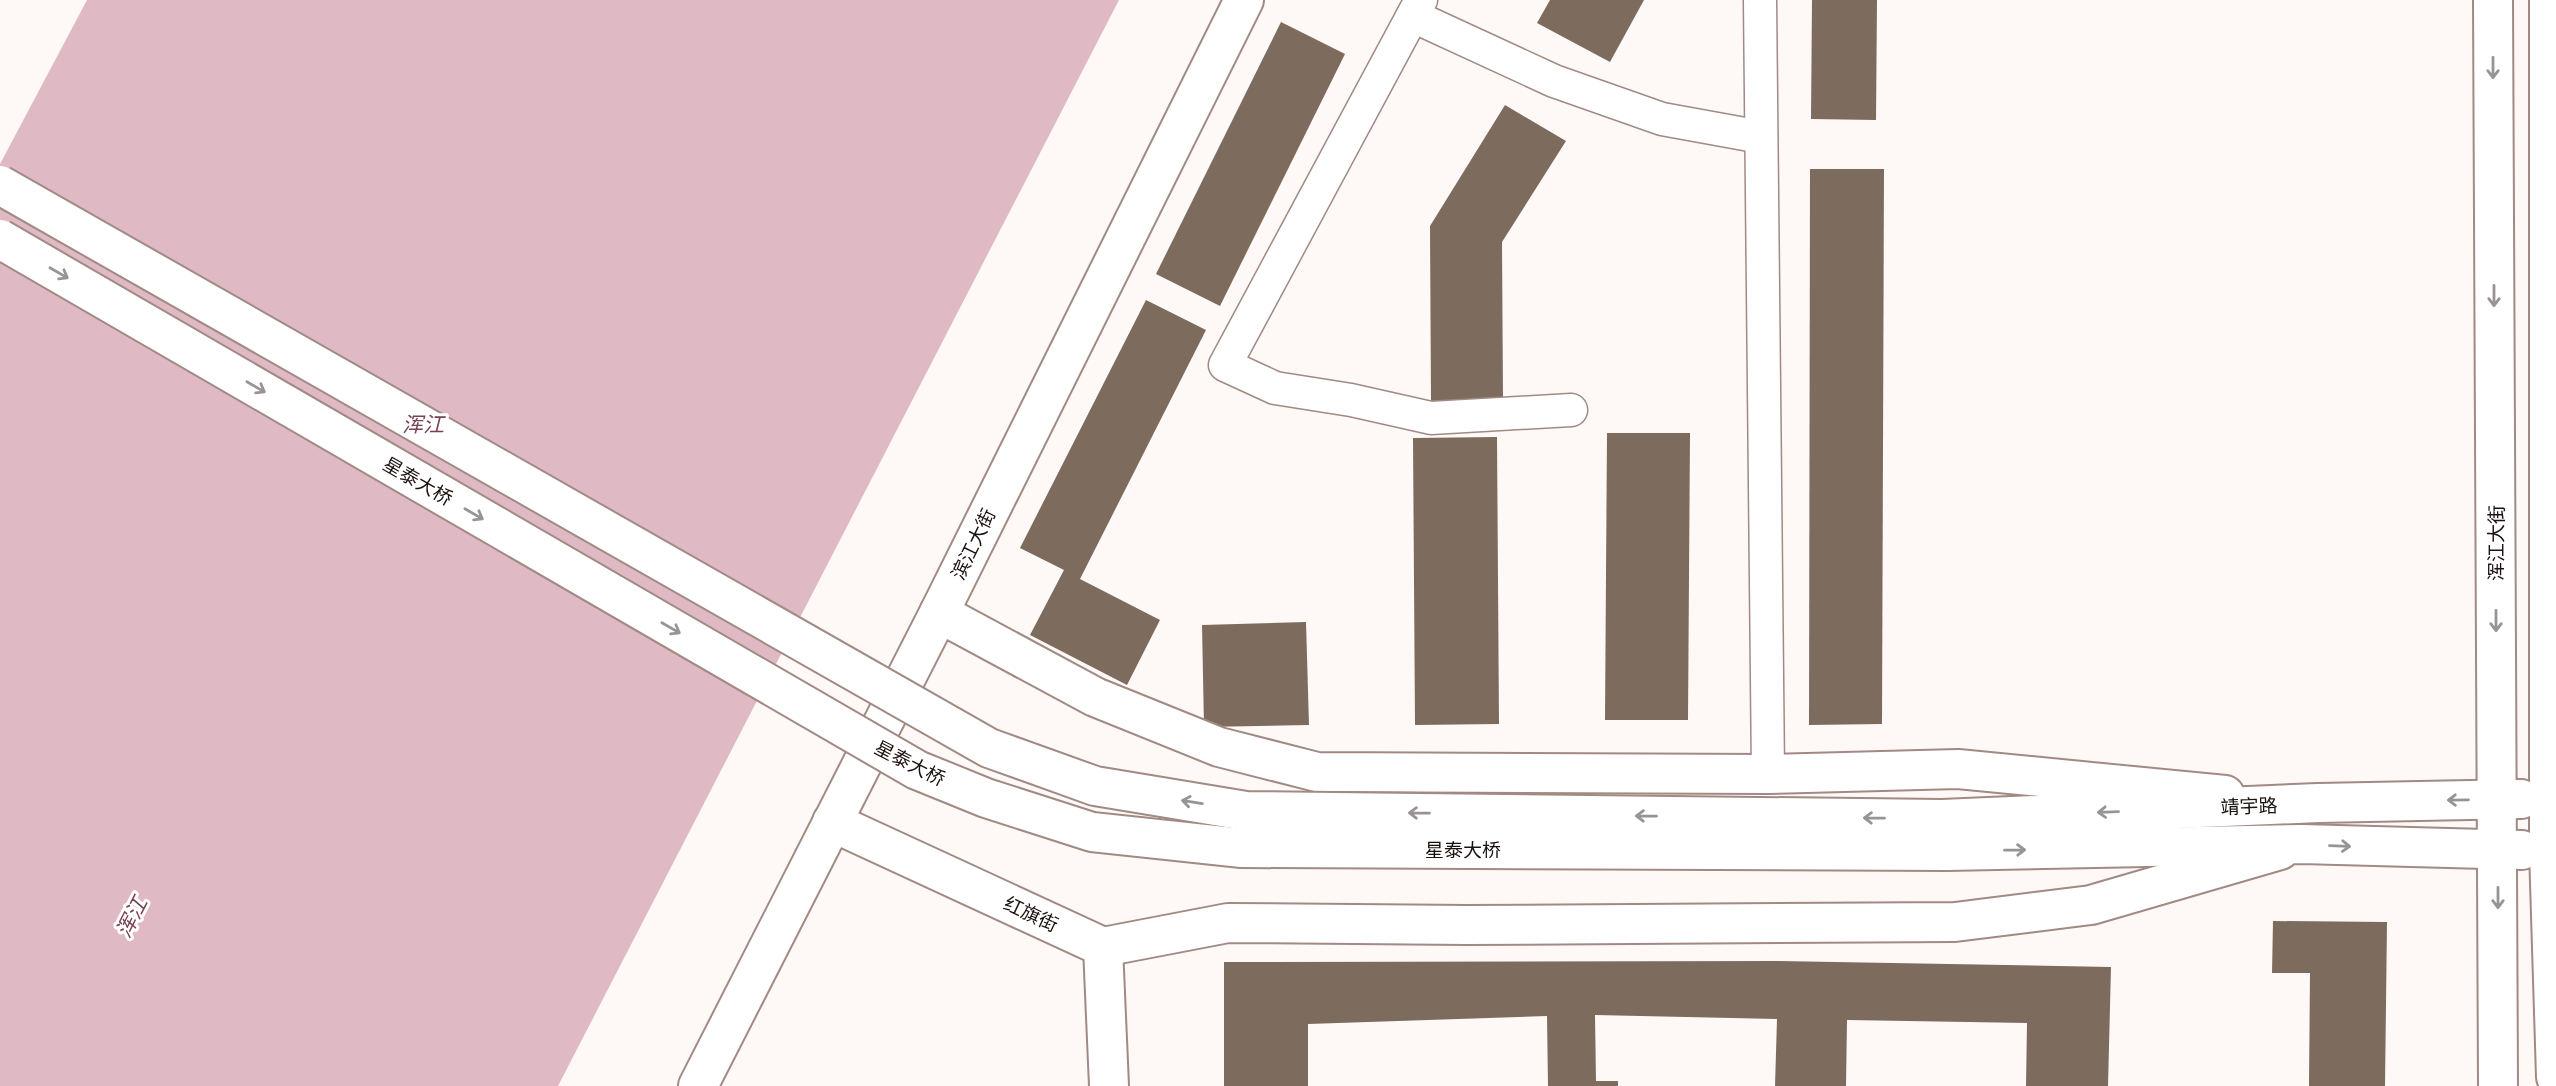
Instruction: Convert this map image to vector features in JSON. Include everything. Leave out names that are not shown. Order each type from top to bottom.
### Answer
[{"type":"main road","name":"滨江大街","points":[[698,1086],[939,613],[1244,0]]},
{"type":"main road","name":"浑江大街","points":[[2493,0],[2498,1086]]},
{"type":"main road","points":[[2549,0],[2556,1077]]},
{"type":"main road","name":"星泰大桥","points":[[0,186],[989,748],[1095,786],[1246,811],[1944,835]]},
{"type":"main road","name":"星泰大桥","points":[[0,239],[917,770],[986,798],[1092,832],[1242,848],[1944,835]]},
{"type":"main road","points":[[939,613],[1095,697],[1219,747],[1317,772],[1768,774],[1958,769],[2318,803]]},
{"type":"main road","name":"靖宇路","points":[[1944,835],[2318,803],[2553,800]]},
{"type":"main road","name":"红旗街","points":[[832,822],[1103,947]]},
{"type":"main road","name":"靖宇路","points":[[1944,835],[2553,850]]},
{"type":"main road","points":[[1109,1086],[1103,947],[1227,923],[1479,925],[1955,922],[2091,905],[2301,844]]},
{"type":"street","points":[[1760,0],[1768,774]]},
{"type":"street","points":[[1571,410],[1431,418],[1351,400],[1275,388],[1225,365],[1417,8],[1554,81],[1662,119],[1761,137]]},
{"type":"water","name":"浑江","points":[[87,0],[1119,0],[558,1086],[0,1086],[0,164]]},
{"type":"building","points":[[1550,0],[1644,0],[1610,62],[1537,23]]},
{"type":"building","points":[[1812,0],[1877,0],[1876,120],[1811,119]]},
{"type":"building","points":[[1281,22],[1345,54],[1220,306],[1156,274]]},
{"type":"building","points":[[1505,105],[1566,141],[1502,242],[1503,399],[1431,401],[1430,226]]},
{"type":"building","points":[[1810,169],[1884,169],[1882,724],[1809,725]]},
{"type":"building","points":[[1146,300],[1206,330],[1080,579],[1160,620],[1127,685],[1030,635],[1064,570],[1020,548]]},
{"type":"building","points":[[1607,433],[1690,433],[1688,720],[1605,720]]},
{"type":"building","points":[[1497,437],[1499,724],[1415,725],[1413,438]]},
{"type":"building","points":[[1306,622],[1309,725],[1204,727],[1202,625]]},
{"type":"building","points":[[2273,921],[2387,922],[2385,1086],[2309,1086],[2310,973],[2272,973]]},
{"type":"building","points":[[1778,961],[2111,967],[2108,1086],[2026,1086],[2027,1023],[1847,1020],[1846,1086],[1775,1086],[1777,1019],[1595,1015],[1596,1081],[1618,1081],[1618,1086],[1548,1086],[1547,1016],[1308,1024],[1308,1086],[1224,1086],[1224,962]]}]
